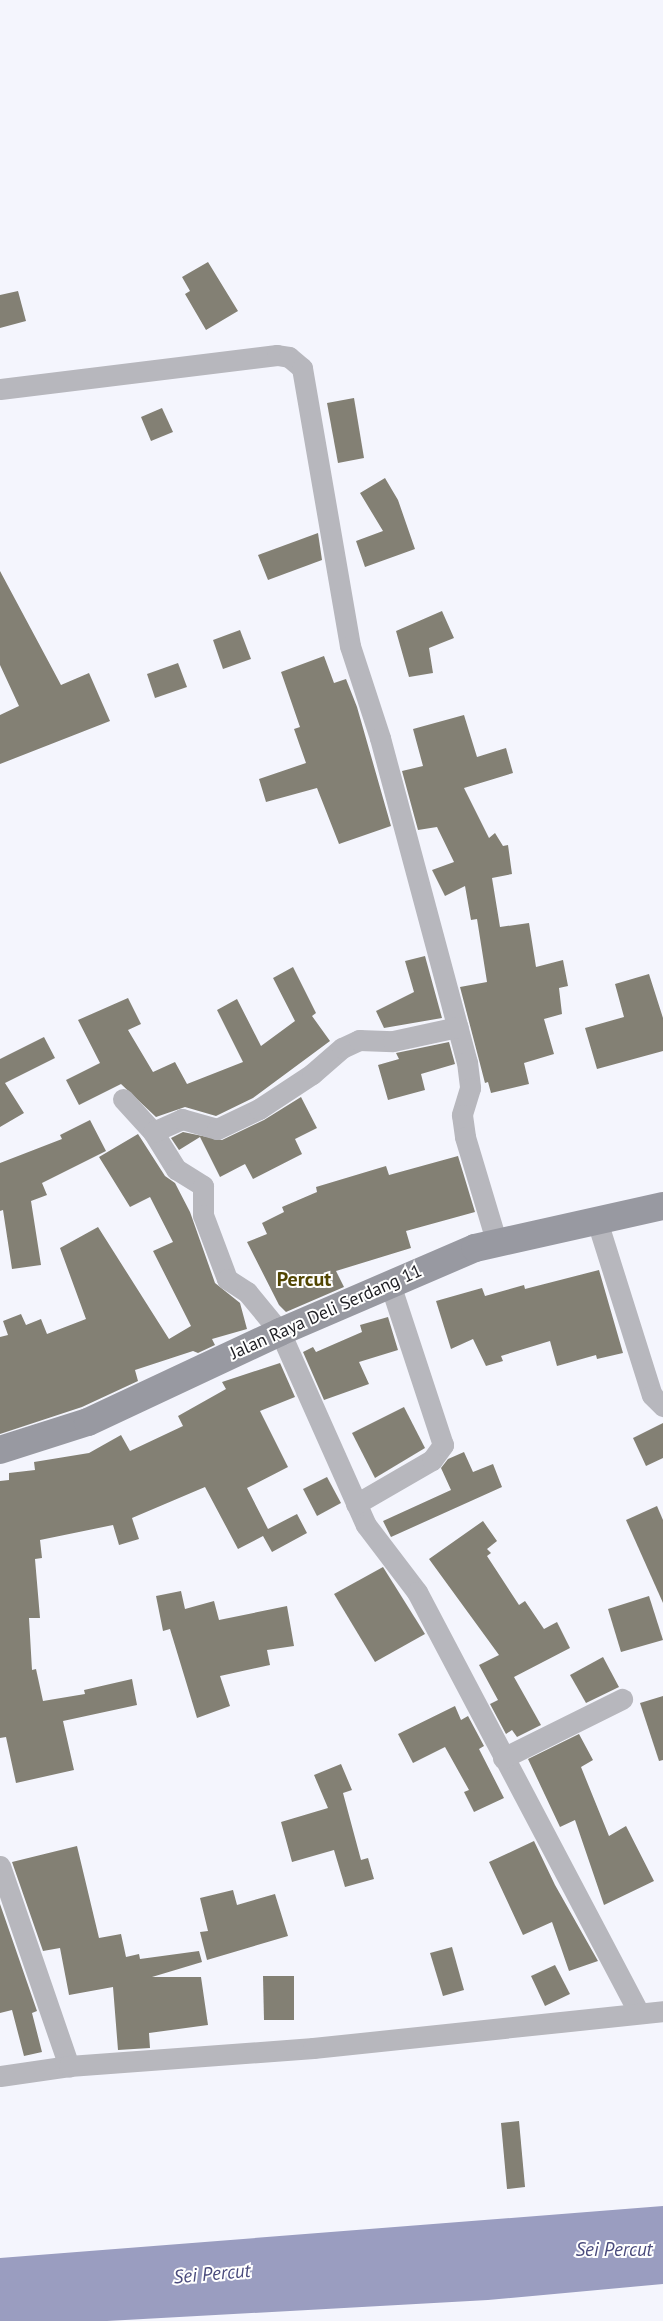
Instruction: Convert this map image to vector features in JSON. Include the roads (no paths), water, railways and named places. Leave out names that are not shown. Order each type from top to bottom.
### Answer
[{"type":"street","points":[[0,389],[277,355],[289,357],[302,368],[350,646],[380,738],[470,1075],[462,1115],[465,1137],[497,1244]]},
{"type":"street","points":[[153,1132],[182,1119],[216,1129],[259,1109],[312,1074],[342,1048],[359,1040],[393,1041],[458,1027]]},
{"type":"street","points":[[123,1100],[153,1132],[176,1168],[202,1186],[203,1215],[228,1280],[247,1292],[280,1332],[356,1504],[382,1550],[417,1592],[639,2013]]},
{"type":"street","name":"Jalan Raya Deli Serdang 11","points":[[0,1450],[75,1428],[280,1332],[475,1248],[663,1206]]},
{"type":"street","points":[[597,1221],[652,1395],[663,1406]]},
{"type":"street","points":[[356,1504],[432,1460],[443,1445],[390,1284]]},
{"type":"street","points":[[503,1758],[622,1698]]},
{"type":"street","points":[[0,1866],[69,2066]]},
{"type":"street","points":[[0,2076],[69,2066],[313,2048],[663,2011]]},
{"type":"water","name":"Sei Percut","points":[[663,2206],[663,2284],[488,2300],[107,2321],[0,2321],[0,2258]]},
{"type":"district","name":"Percut","points":[[304,1279]]}]
